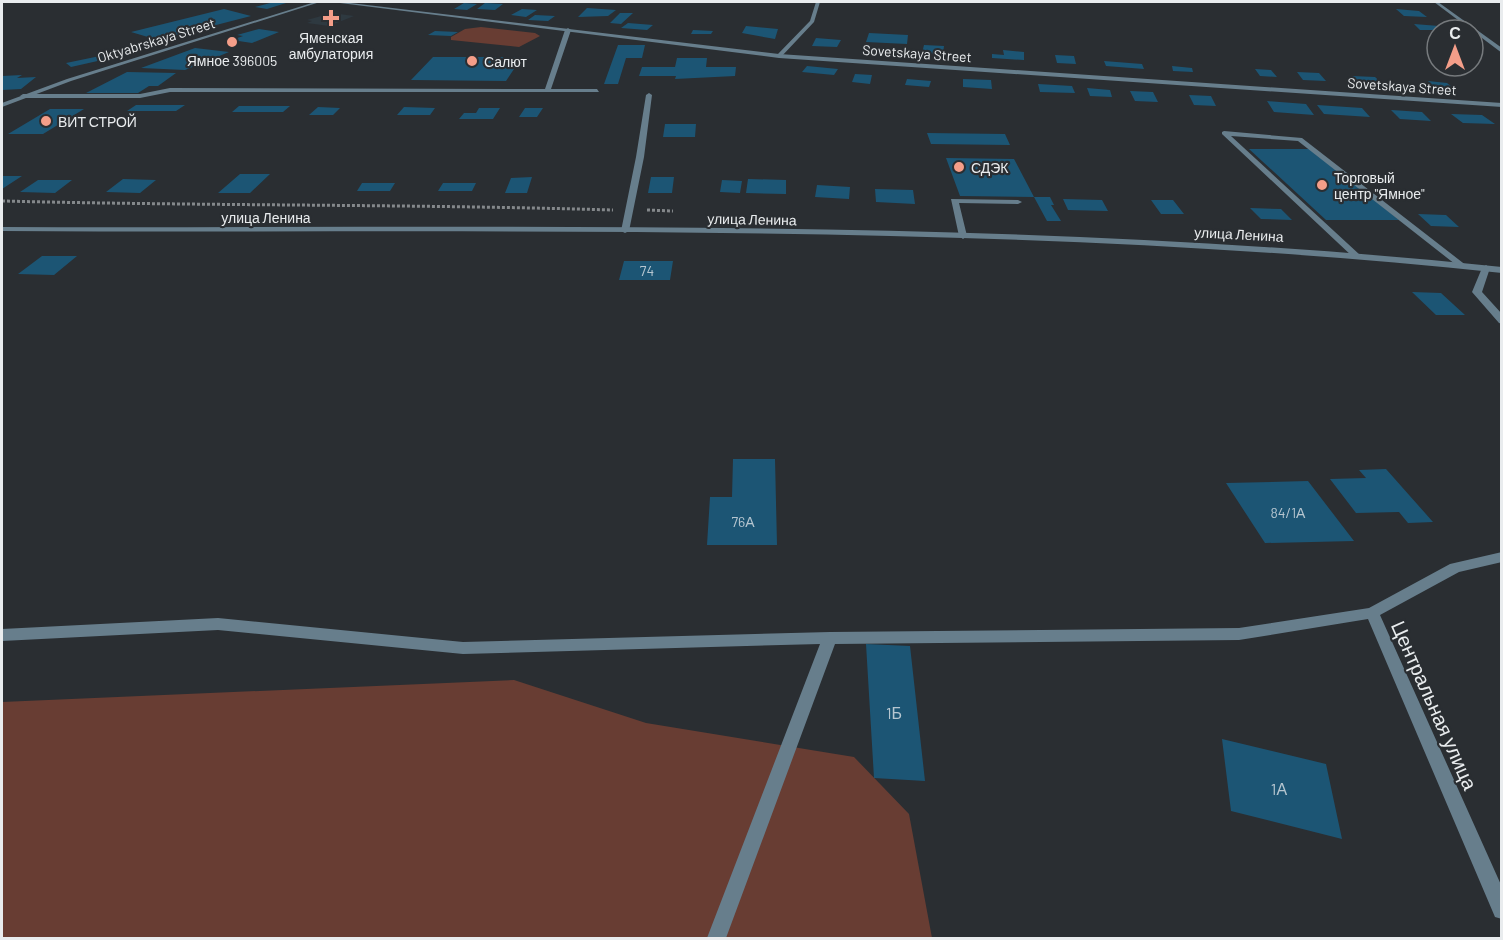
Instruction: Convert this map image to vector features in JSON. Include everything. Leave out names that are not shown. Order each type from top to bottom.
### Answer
[{"type":"street","name":"Oktyabrskaya Street","points":[[2,105],[23,96],[318,2]]},
{"type":"street","name":"Sovetskaya Street","points":[[334,2],[779,56],[1502,105]]},
{"type":"street","points":[[779,56],[813,21],[818,2]]},
{"type":"street","points":[[1436,2],[1502,51]]},
{"type":"street","points":[[547,91],[568,30]]},
{"type":"street","points":[[23,96],[140,96],[170,90],[597,91]]},
{"type":"street","points":[[625,231],[640,157],[649,95]]},
{"type":"street","points":[[1356,255],[1224,133],[1300,139],[1463,266]]},
{"type":"street","points":[[963,236],[954,201],[1018,202]]},
{"type":"street","name":"улица Ленина","points":[[2,229],[625,231],[963,236],[1137,242],[1356,255],[1502,270]]},
{"type":"street","points":[[1486,268],[1477,292],[1502,321]]},
{"type":"street","name":"Центральная улица","points":[[1502,557],[1455,568],[1372,613],[1502,910]]},
{"type":"street","points":[[2,635],[218,624],[463,648],[830,639],[1239,634],[1372,613]]},
{"type":"street","points":[[717,939],[830,639]]},
{"type":"shaded area","name":"Яменская амбулатория","points":[[332,13],[354,16],[329,26],[307,23],[312,21],[307,20]]},
{"type":"shaded area","points":[[481,27],[535,33],[540,36],[519,47],[451,40],[451,37],[465,29]]},
{"type":"shaded area","points":[[514,680],[646,723],[854,757],[909,814],[932,938],[2,938],[2,702]]},
{"type":"building","points":[[274,2],[286,3],[267,9],[255,7]]},
{"type":"building","points":[[464,3],[477,4],[467,10],[454,9]]},
{"type":"building","points":[[485,3],[503,4],[495,10],[477,9]]},
{"type":"building","points":[[587,8],[616,10],[608,16],[578,17]]},
{"type":"building","points":[[224,9],[251,16],[158,40],[131,32]]},
{"type":"building","points":[[522,9],[537,10],[526,17],[511,15]]},
{"type":"building","points":[[1396,9],[1419,11],[1427,17],[1404,16]]},
{"type":"building","points":[[620,13],[633,13],[621,24],[610,23]]},
{"type":"building","points":[[535,15],[555,16],[548,21],[528,20]]},
{"type":"building","points":[[628,23],[653,25],[647,30],[621,28]]},
{"type":"building","points":[[1414,24],[1425,25],[1425,30],[1420,30]]},
{"type":"building","points":[[746,26],[778,29],[775,39],[742,33]]},
{"type":"building","points":[[259,29],[279,32],[252,43],[232,40],[243,36],[237,35]]},
{"type":"building","points":[[693,30],[713,31],[711,34],[691,34]]},
{"type":"building","points":[[435,31],[458,32],[451,36],[428,35]]},
{"type":"building","points":[[869,33],[908,35],[907,44],[866,42]]},
{"type":"building","points":[[816,38],[841,40],[837,47],[812,46]]},
{"type":"building","points":[[618,45],[645,45],[642,58],[626,58],[618,84],[604,84]]},
{"type":"building","points":[[924,45],[944,46],[943,54],[922,53]]},
{"type":"building","points":[[195,48],[229,52],[185,70],[141,68]]},
{"type":"building","points":[[129,50],[133,53],[71,67],[66,63]]},
{"type":"building","points":[[1003,50],[1024,52],[1024,60],[992,58],[992,54],[1004,55]]},
{"type":"building","points":[[1055,55],[1074,56],[1076,64],[1057,63]]},
{"type":"building","points":[[433,57],[522,57],[506,81],[411,80]]},
{"type":"building","points":[[677,58],[707,58],[706,67],[736,67],[735,76],[675,79],[676,76],[639,76],[642,67],[675,67]]},
{"type":"building","points":[[1104,61],[1142,64],[1144,69],[1106,66]]},
{"type":"building","points":[[807,66],[838,69],[834,75],[802,72]]},
{"type":"building","points":[[1172,66],[1192,68],[1193,72],[1173,71]]},
{"type":"building","points":[[1255,69],[1271,70],[1277,77],[1260,76]]},
{"type":"building","points":[[127,72],[176,73],[158,86],[149,86],[138,93],[86,93]]},
{"type":"building","points":[[1297,72],[1319,73],[1326,81],[1303,80]]},
{"type":"building","points":[[855,74],[872,75],[870,84],[852,82]]},
{"type":"building","points":[[22,75],[17,78],[36,77],[21,89],[2,90],[2,76]]},
{"type":"building","points":[[1352,76],[1375,77],[1384,85],[1360,84]]},
{"type":"building","points":[[907,79],[931,81],[929,87],[905,85]]},
{"type":"building","points":[[963,79],[991,80],[992,89],[963,87]]},
{"type":"building","points":[[1428,81],[1447,83],[1457,91],[1437,90]]},
{"type":"building","points":[[1038,84],[1072,86],[1075,93],[1040,92]]},
{"type":"building","points":[[1087,88],[1110,90],[1112,97],[1090,96]]},
{"type":"building","points":[[1130,91],[1153,92],[1158,102],[1135,101]]},
{"type":"building","points":[[1189,95],[1211,96],[1216,106],[1194,105]]},
{"type":"building","points":[[1267,101],[1306,104],[1314,115],[1274,112]]},
{"type":"building","points":[[136,105],[185,105],[176,111],[127,111]]},
{"type":"building","points":[[1317,105],[1362,108],[1370,117],[1324,114]]},
{"type":"building","points":[[239,106],[290,106],[283,112],[232,112]]},
{"type":"building","points":[[318,107],[340,108],[333,115],[309,115]]},
{"type":"building","points":[[404,107],[435,108],[430,115],[397,115]]},
{"type":"building","points":[[479,108],[500,108],[493,119],[459,119],[464,113],[476,113]]},
{"type":"building","points":[[525,108],[543,108],[537,117],[519,117]]},
{"type":"building","name":"ВИТ СТРОЙ","points":[[50,109],[84,109],[43,134],[8,134]]},
{"type":"building","points":[[1391,110],[1422,112],[1431,121],[1400,119]]},
{"type":"building","points":[[1451,114],[1482,115],[1495,124],[1463,123]]},
{"type":"building","points":[[665,124],[696,124],[695,137],[663,137]]},
{"type":"building","points":[[927,133],[1005,134],[1010,145],[931,144]]},
{"type":"building","name":"Торговый центр \"Ямное\"","points":[[1249,149],[1312,149],[1399,220],[1326,220]]},
{"type":"building","points":[[946,158],[1014,159],[1034,197],[960,196]]},
{"type":"building","points":[[240,174],[270,174],[250,193],[218,193]]},
{"type":"building","points":[[2,176],[22,176],[2,189]]},
{"type":"building","points":[[532,177],[527,193],[505,193],[511,178]]},
{"type":"building","points":[[651,177],[674,177],[672,193],[648,193]]},
{"type":"building","points":[[123,179],[156,180],[140,193],[106,192]]},
{"type":"building","points":[[748,179],[786,180],[786,194],[746,193]]},
{"type":"building","points":[[38,180],[72,180],[55,193],[20,192]]},
{"type":"building","points":[[722,180],[742,181],[740,193],[720,192]]},
{"type":"building","points":[[362,183],[395,183],[390,191],[357,191]]},
{"type":"building","points":[[443,183],[476,183],[472,191],[438,191]]},
{"type":"building","points":[[817,185],[850,187],[849,199],[815,197]]},
{"type":"building","points":[[875,189],[913,190],[915,204],[876,202]]},
{"type":"building","points":[[1034,197],[1050,197],[1054,205],[1051,205],[1061,221],[1047,221]]},
{"type":"building","points":[[1063,199],[1102,200],[1108,211],[1068,210]]},
{"type":"building","points":[[1151,200],[1173,200],[1184,214],[1161,214]]},
{"type":"building","points":[[1250,208],[1281,209],[1292,220],[1261,219]]},
{"type":"building","points":[[1418,214],[1446,215],[1459,227],[1431,226]]},
{"type":"building","points":[[42,256],[77,256],[54,275],[18,274]]},
{"type":"building","points":[[624,261],[673,261],[670,280],[619,280]]},
{"type":"building","points":[[1412,292],[1441,293],[1465,315],[1436,315]]},
{"type":"building","points":[[733,459],[775,459],[777,545],[707,545],[710,497],[732,497]]},
{"type":"building","points":[[1386,469],[1433,522],[1408,523],[1399,512],[1356,513],[1330,479],[1366,478],[1359,470]]},
{"type":"building","points":[[1308,481],[1354,541],[1265,543],[1226,483]]},
{"type":"building","points":[[866,644],[910,646],[925,781],[874,778]]},
{"type":"building","points":[[1222,739],[1326,764],[1342,839],[1231,811]]},
{"type":"place","name":"Яменская амбулатория","points":[[331,18]]},
{"type":"place","name":"Ямное 396005","points":[[232,42]]},
{"type":"place","name":"Салют","points":[[472,61]]},
{"type":"place","name":"ВИТ СТРОЙ","points":[[46,121]]},
{"type":"place","name":"СДЭК","points":[[959,167]]},
{"type":"place","name":"Торговый центр \"Ямное\"","points":[[1322,185]]}]
